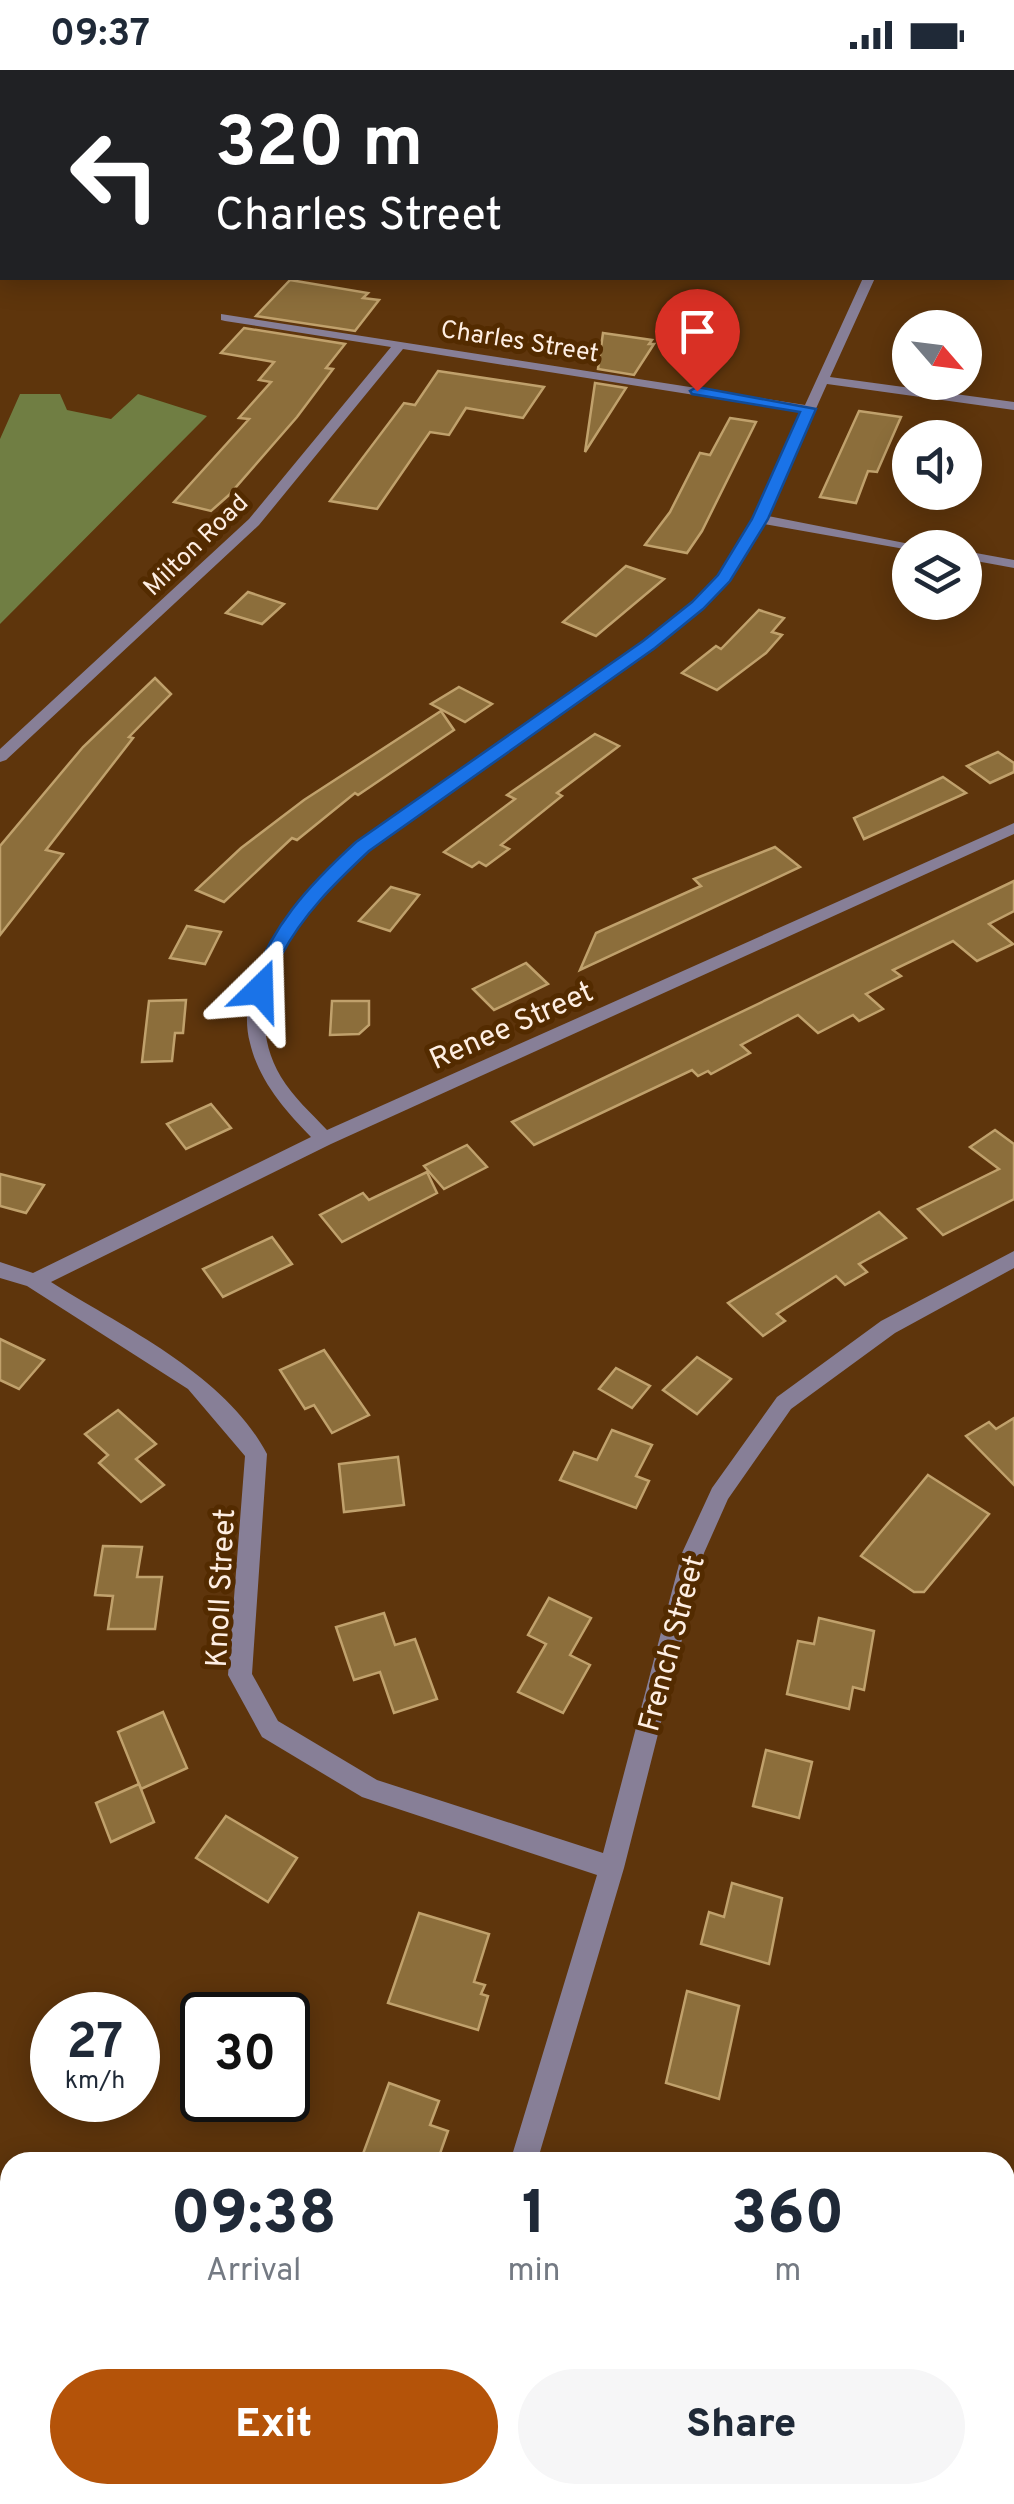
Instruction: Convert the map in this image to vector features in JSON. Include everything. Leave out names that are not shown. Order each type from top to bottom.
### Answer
[{"type":"street","points":[[324,1140],[270,1074],[259,1049],[255,1018],[269,960],[293,920],[323,883],[393,823],[649,645],[698,606],[724,578],[760,519],[868,280]]},
{"type":"street","name":"Charles Street","points":[[225,317],[808,409]]},
{"type":"street","name":"Milton Road","points":[[0,757],[254,522],[400,344]]},
{"type":"street","points":[[824,380],[1014,406]]},
{"type":"street","points":[[760,519],[892,542]]},
{"type":"street","points":[[982,558],[1014,564]]},
{"type":"street","name":"Renee Street","points":[[34,1281],[324,1140],[1014,828]]},
{"type":"street","name":"French Street","points":[[526,2152],[612,1868],[693,1553],[720,1494],[784,1403],[888,1327],[1014,1259]]},
{"type":"street","name":"Knoll Street","points":[[0,1270],[34,1281],[194,1384],[232,1422],[256,1454],[240,1675],[270,1729],[371,1789],[612,1868]]},
{"type":"green space","points":[[20,394],[60,394],[67,410],[111,419],[138,394],[207,416],[0,624],[0,439]]},
{"type":"building","points":[[290,280],[368,293],[363,298],[379,300],[355,331],[256,316]]},
{"type":"building","points":[[244,328],[345,344],[326,368],[333,369],[297,417],[229,495],[211,511],[174,502],[249,419],[239,418],[271,382],[259,380],[274,362],[221,353]]},
{"type":"building","points":[[603,333],[652,340],[649,344],[654,344],[634,375],[598,369]]},
{"type":"building","points":[[438,371],[544,387],[523,418],[466,408],[449,435],[430,432],[377,509],[330,501],[404,403],[415,405]]},
{"type":"building","points":[[595,383],[626,388],[585,452]]},
{"type":"building","points":[[859,411],[901,417],[892,420],[892,438],[877,472],[868,471],[856,503],[820,497]]},
{"type":"building","points":[[730,418],[756,422],[702,531],[687,553],[645,545],[670,512],[700,453],[710,455]]},
{"type":"building","points":[[626,566],[664,579],[596,636],[563,622]]},
{"type":"building","points":[[248,592],[284,604],[262,624],[226,613]]},
{"type":"building","points":[[759,610],[784,618],[772,632],[782,635],[766,653],[717,690],[682,673],[716,646],[721,649]]},
{"type":"building","points":[[155,678],[171,694],[129,737],[133,738],[46,850],[63,854],[0,935],[0,846],[83,747]]},
{"type":"building","points":[[459,687],[492,704],[465,722],[431,704]]},
{"type":"building","points":[[441,711],[454,730],[358,795],[355,793],[297,840],[292,838],[224,902],[196,890],[241,848],[304,800]]},
{"type":"building","points":[[595,734],[619,746],[557,793],[562,796],[501,845],[509,849],[486,866],[479,862],[472,867],[444,852],[515,799],[507,795]]},
{"type":"building","points":[[998,752],[1014,763],[1014,772],[990,783],[967,766]]},
{"type":"building","points":[[943,777],[966,793],[864,839],[854,818]]},
{"type":"building","points":[[775,847],[800,867],[580,970],[596,933],[701,886],[694,879]]},
{"type":"building","points":[[1014,881],[1014,911],[989,924],[1013,944],[977,961],[953,941],[893,970],[901,976],[866,994],[883,1009],[859,1021],[853,1015],[818,1033],[798,1015],[741,1045],[750,1053],[711,1074],[708,1071],[698,1076],[692,1070],[534,1145],[512,1122]]},
{"type":"building","points":[[391,887],[419,895],[390,931],[359,921]]},
{"type":"building","points":[[187,926],[221,932],[205,964],[170,958]]},
{"type":"building","points":[[526,963],[548,984],[494,1010],[473,989]]},
{"type":"building","points":[[186,1000],[183,1033],[175,1033],[172,1061],[142,1062],[149,1001]]},
{"type":"building","points":[[332,1001],[369,1001],[369,1025],[359,1034],[330,1035]]},
{"type":"building","points":[[211,1104],[231,1128],[186,1149],[167,1124]]},
{"type":"building","points":[[995,1130],[1014,1144],[1014,1199],[943,1235],[918,1209],[999,1169],[970,1147]]},
{"type":"building","points":[[467,1145],[487,1167],[444,1189],[424,1166]]},
{"type":"building","points":[[427,1172],[437,1193],[342,1242],[320,1215],[363,1193],[369,1200]]},
{"type":"building","points":[[0,1174],[44,1185],[26,1213],[0,1206]]},
{"type":"building","points":[[879,1212],[906,1238],[859,1264],[867,1272],[845,1285],[836,1276],[777,1314],[785,1321],[763,1336],[728,1303]]},
{"type":"building","points":[[272,1237],[292,1264],[223,1297],[203,1269]]},
{"type":"building","points":[[0,1339],[44,1360],[19,1389],[0,1380]]},
{"type":"building","points":[[324,1350],[369,1415],[332,1433],[314,1405],[305,1409],[280,1370]]},
{"type":"building","points":[[697,1357],[731,1379],[697,1414],[663,1390]]},
{"type":"building","points":[[616,1368],[650,1386],[632,1408],[599,1389]]},
{"type":"building","points":[[118,1410],[156,1444],[136,1459],[164,1485],[141,1502],[99,1463],[108,1455],[85,1434]]},
{"type":"building","points":[[1014,1418],[1014,1485],[966,1436],[989,1422],[996,1429]]},
{"type":"building","points":[[612,1430],[652,1445],[636,1476],[649,1481],[636,1508],[560,1480],[574,1452],[597,1460]]},
{"type":"building","points":[[398,1457],[404,1505],[344,1512],[339,1464]]},
{"type":"building","points":[[928,1475],[989,1514],[924,1592],[914,1592],[861,1556]]},
{"type":"building","points":[[103,1546],[142,1547],[137,1577],[162,1577],[155,1629],[108,1629],[113,1596],[95,1595]]},
{"type":"building","points":[[549,1598],[591,1618],[570,1655],[590,1665],[563,1713],[518,1692],[546,1644],[528,1635]]},
{"type":"building","points":[[384,1613],[395,1645],[415,1639],[437,1699],[394,1713],[380,1672],[354,1680],[336,1627]]},
{"type":"building","points":[[819,1618],[874,1631],[864,1690],[853,1687],[849,1709],[787,1694],[798,1641],[814,1644]]},
{"type":"building","points":[[163,1712],[187,1768],[141,1789],[118,1732]]},
{"type":"building","points":[[766,1750],[812,1762],[799,1818],[753,1806]]},
{"type":"building","points":[[139,1784],[154,1822],[111,1842],[96,1803]]},
{"type":"building","points":[[226,1816],[297,1858],[268,1902],[196,1858]]},
{"type":"building","points":[[732,1883],[782,1898],[769,1964],[701,1944],[709,1912],[724,1917]]},
{"type":"building","points":[[419,1913],[489,1934],[474,1982],[485,1985],[481,1994],[488,1996],[478,2030],[388,2003]]},
{"type":"building","points":[[687,1991],[739,2006],[719,2099],[666,2083]]},
{"type":"building","points":[[389,2083],[439,2101],[430,2125],[448,2131],[441,2152],[364,2152]]},
{"type":"route","points":[[260,990],[269,960],[293,920],[323,883],[362,846],[649,645],[698,606],[724,578],[760,519],[808,409],[697,391]]}]
